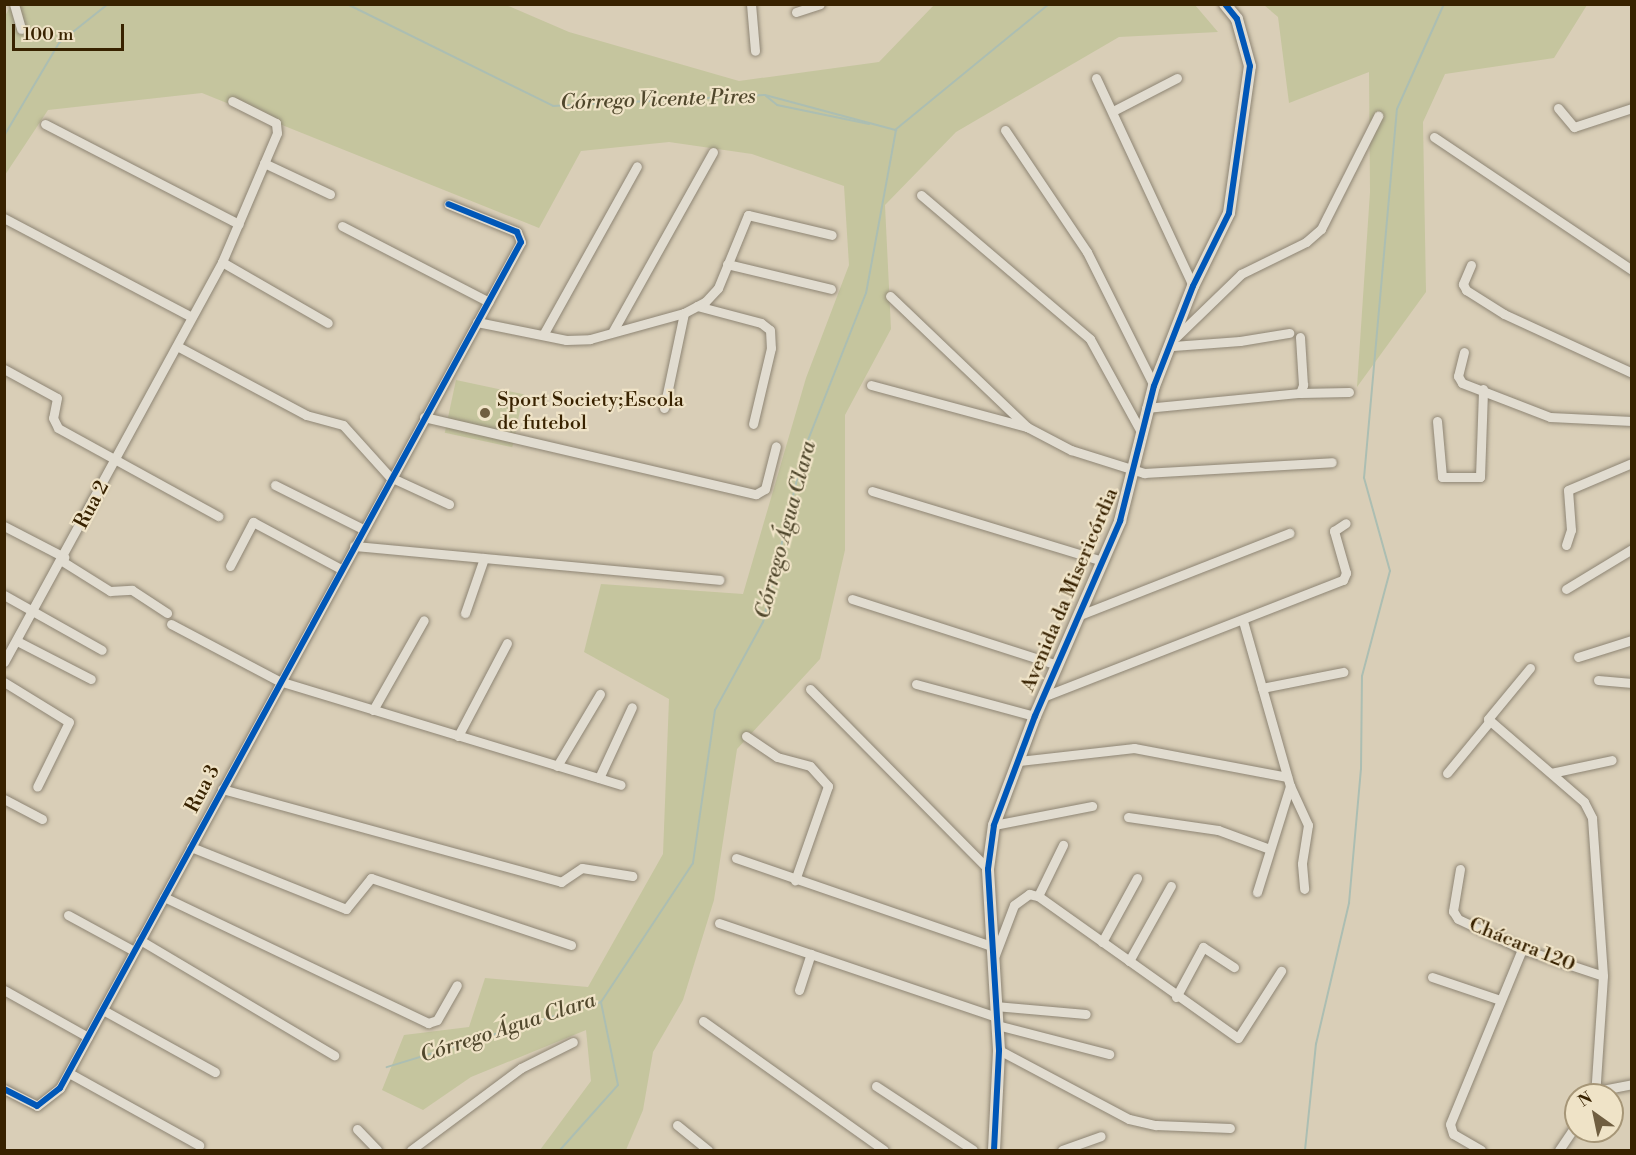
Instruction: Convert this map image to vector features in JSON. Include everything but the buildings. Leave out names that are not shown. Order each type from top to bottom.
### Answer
[{"type":"street","points":[[14,4],[21,29]]},
{"type":"street","points":[[751,4],[755,51]]},
{"type":"street","points":[[796,12],[820,4]]},
{"type":"street","name":"Avenida da Misericórdia","points":[[994,1150],[999,1050],[991,962],[988,869],[994,825],[1035,716],[1102,561],[1134,472],[1140,430],[1154,386],[1174,341],[1193,286],[1224,225],[1236,180],[1250,66],[1237,19],[1225,4]]},
{"type":"street","points":[[1096,78],[1193,286]]},
{"type":"street","points":[[1113,111],[1177,78]]},
{"type":"street","name":"Rua 2","points":[[4,662],[63,559],[222,262],[264,163],[278,126],[232,101]]},
{"type":"street","points":[[1558,108],[1574,127],[1632,108]]},
{"type":"street","points":[[1174,341],[1241,274],[1306,242],[1321,229],[1378,116]]},
{"type":"street","points":[[45,124],[239,224]]},
{"type":"street","points":[[1005,129],[1087,252],[1154,386]]},
{"type":"street","points":[[1434,137],[1632,270]]},
{"type":"street","points":[[613,331],[713,152]]},
{"type":"street","points":[[264,163],[330,194]]},
{"type":"street","points":[[543,335],[637,165]]},
{"type":"street","points":[[921,195],[1090,339],[1140,430]]},
{"type":"street","name":"Rua 3","points":[[4,1089],[34,1106],[51,1098],[69,1073],[390,477],[489,302],[521,237],[448,204]]},
{"type":"street","points":[[477,322],[575,340],[613,331],[684,313],[713,295],[748,215],[832,235]]},
{"type":"street","points":[[4,218],[192,318]]},
{"type":"street","points":[[342,226],[489,302]]},
{"type":"street","points":[[222,262],[328,323]]},
{"type":"street","points":[[728,264],[831,289]]},
{"type":"street","points":[[1470,265],[1463,284],[1466,290],[1504,314],[1632,373]]},
{"type":"street","points":[[890,296],[1027,427],[1053,443],[1134,472],[1332,462]]},
{"type":"street","points":[[697,306],[761,323],[770,330],[771,348],[753,424]]},
{"type":"street","points":[[664,408],[684,313]]},
{"type":"street","points":[[1174,341],[1240,341],[1289,333]]},
{"type":"street","points":[[1300,337],[1303,386],[1300,393]]},
{"type":"street","points":[[177,346],[306,415],[343,425],[390,477],[449,504]]},
{"type":"street","points":[[1464,352],[1459,379],[1550,417],[1632,422]]},
{"type":"street","points":[[4,369],[57,398],[53,418],[58,428],[218,516]]},
{"type":"street","points":[[871,385],[1027,427]]},
{"type":"street","points":[[1437,421],[1442,477],[1480,477],[1483,389]]},
{"type":"street","points":[[1146,408],[1300,393],[1349,392]]},
{"type":"street","points":[[424,417],[756,494],[765,489],[776,446]]},
{"type":"street","points":[[1566,545],[1571,530],[1568,490],[1632,463]]},
{"type":"street","points":[[275,485],[363,529]]},
{"type":"street","points":[[872,491],[1102,561]]},
{"type":"street","points":[[230,566],[253,522],[341,569]]},
{"type":"street","points":[[1045,696],[1243,621],[1343,580],[1346,573],[1334,531],[1347,523]]},
{"type":"street","points":[[4,526],[63,559],[108,591],[129,589],[167,613]]},
{"type":"street","points":[[1080,615],[1289,533]]},
{"type":"street","points":[[354,546],[719,580]]},
{"type":"street","points":[[1566,589],[1632,549]]},
{"type":"street","points":[[465,614],[484,558]]},
{"type":"street","points":[[4,595],[102,650]]},
{"type":"street","points":[[852,599],[1057,665]]},
{"type":"street","points":[[373,710],[424,620]]},
{"type":"street","points":[[1243,621],[1288,781],[1308,825],[1302,864],[1304,889]]},
{"type":"street","points":[[171,624],[279,681],[621,785]]},
{"type":"street","points":[[1578,657],[1632,640]]},
{"type":"street","points":[[17,641],[91,679]]},
{"type":"street","points":[[458,736],[507,643]]},
{"type":"street","points":[[1447,773],[1530,668]]},
{"type":"street","points":[[1262,688],[1343,672]]},
{"type":"street","points":[[1598,680],[1632,683]]},
{"type":"street","points":[[4,682],[69,722],[38,787]]},
{"type":"street","points":[[916,684],[1035,716]]},
{"type":"street","points":[[810,689],[988,869]]},
{"type":"street","points":[[556,766],[600,694]]},
{"type":"street","points":[[599,778],[632,707]]},
{"type":"street","points":[[1488,721],[1584,802],[1592,819],[1603,976],[1597,1083]]},
{"type":"street","points":[[746,736],[777,757],[810,766],[828,786],[795,880]]},
{"type":"street","points":[[1018,760],[1134,748],[1288,781]]},
{"type":"street","points":[[1551,773],[1611,760]]},
{"type":"street","points":[[1257,892],[1288,781]]},
{"type":"street","points":[[222,789],[561,882],[582,868],[632,876]]},
{"type":"street","points":[[4,799],[42,819]]},
{"type":"street","points":[[994,825],[1092,806]]},
{"type":"street","points":[[1128,817],[1218,830],[1270,849]]},
{"type":"street","points":[[1038,897],[1063,845]]},
{"type":"street","points":[[191,848],[346,909],[371,878],[571,945]]},
{"type":"street","points":[[736,858],[991,946]]},
{"type":"street","name":"Chácara 120","points":[[1461,868],[1454,915],[1522,949],[1603,976]]},
{"type":"street","points":[[1102,942],[1137,878]]},
{"type":"street","points":[[1129,961],[1171,886]]},
{"type":"street","points":[[991,962],[1014,905],[1029,894],[1038,897],[1176,997],[1238,1038],[1281,971]]},
{"type":"street","points":[[164,897],[428,1023],[437,1020],[457,985]]},
{"type":"street","points":[[68,915],[134,951]]},
{"type":"street","points":[[719,923],[1109,1054]]},
{"type":"street","points":[[140,940],[334,1055]]},
{"type":"street","points":[[1176,997],[1203,947],[1234,967]]},
{"type":"street","points":[[1481,1150],[1453,1134],[1450,1124],[1522,949]]},
{"type":"street","points":[[799,990],[811,954]]},
{"type":"street","points":[[1432,977],[1500,1000]]},
{"type":"street","points":[[4,990],[88,1037]]},
{"type":"street","points":[[103,1010],[215,1072]]},
{"type":"street","points":[[996,1016],[1086,1014]]},
{"type":"street","points":[[703,1021],[884,1150]]},
{"type":"street","points":[[411,1150],[521,1068],[573,1042]]},
{"type":"street","points":[[999,1050],[1129,1119],[1156,1125],[1230,1128]]},
{"type":"street","points":[[69,1073],[199,1145]]},
{"type":"street","points":[[876,1086],[973,1150]]},
{"type":"street","points":[[677,1125],[708,1150]]},
{"type":"street","points":[[357,1129],[376,1150]]},
{"type":"street","points":[[1062,1150],[1101,1136]]},
{"type":"green space","points":[[11,5],[506,5],[569,32],[739,81],[879,62],[934,5],[1195,5],[1218,32],[1119,37],[956,132],[885,205],[891,329],[845,415],[845,550],[820,659],[737,749],[714,900],[683,1000],[653,1052],[643,1110],[626,1150],[540,1150],[591,1081],[586,1030],[471,1077],[423,1110],[382,1090],[404,1035],[469,1027],[485,978],[588,987],[663,854],[669,699],[584,652],[601,584],[743,594],[806,378],[849,265],[844,186],[752,154],[669,142],[581,151],[539,228],[202,93],[48,110],[5,175],[4,18]]},
{"type":"green space","points":[[1264,5],[1587,5],[1554,58],[1445,74],[1423,122],[1426,292],[1357,387],[1370,192],[1369,72],[1289,103],[1278,17]]},
{"type":"green space","name":"Sport Society;Escola de futebol","points":[[456,380],[523,394],[512,447],[445,433]]},
{"type":"waterway","points":[[4,136],[59,43],[108,4]]},
{"type":"waterway","name":"Córrego Água Clara","points":[[347,4],[553,106],[765,95],[896,130],[866,293],[804,450],[763,622],[715,710],[693,863],[601,1002],[387,1067]]},
{"type":"waterway","name":"Córrego Vicente Pires","points":[[895,130],[1049,4]]},
{"type":"waterway","points":[[1305,1150],[1316,1044],[1349,903],[1361,769],[1362,676],[1390,571],[1364,478],[1397,109],[1444,4]]},
{"type":"waterway","name":"Córrego Vicente Pires","points":[[766,96],[777,105],[869,124]]},
{"type":"waterway","points":[[560,1150],[618,1085],[601,1002]]},
{"type":"cycle path","points":[[994,1150],[999,1050],[988,869],[994,825],[1035,716],[1120,521],[1154,386],[1193,286],[1229,213],[1250,66],[1237,19],[1225,4]]},
{"type":"cycle path","points":[[4,1089],[37,1106],[60,1088],[521,242],[517,232],[448,204]]},
{"type":"place","name":"Sport Society;Escola de futebol","points":[[485,413]]}]
